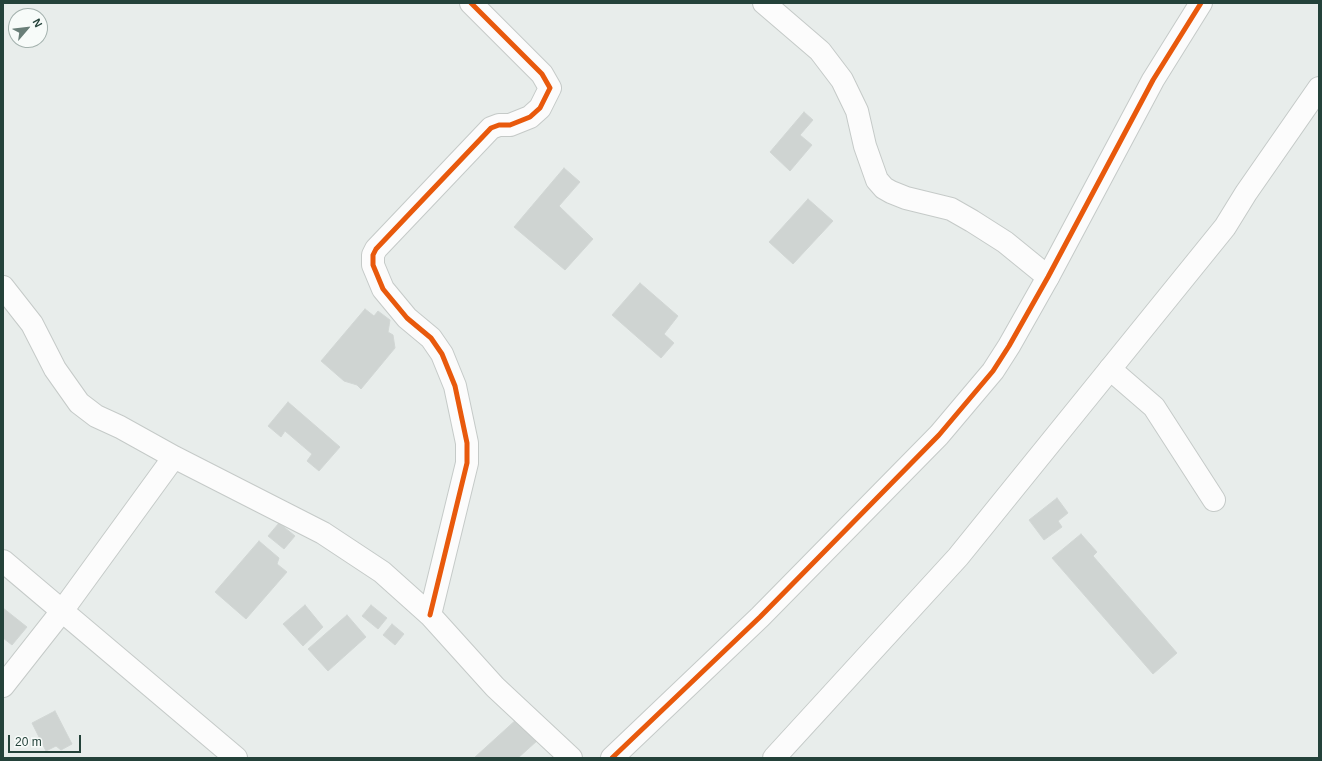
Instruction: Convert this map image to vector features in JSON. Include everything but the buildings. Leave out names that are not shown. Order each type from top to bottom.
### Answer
[{"type":"street","points":[[430,615],[467,462],[467,443],[455,386],[442,354],[431,338],[407,318],[383,289],[372,266],[373,255],[376,249],[491,128],[499,125],[510,125],[530,117],[546,100],[550,88],[542,74],[471,3]]},
{"type":"street","points":[[764,3],[820,51],[842,80],[857,111],[865,146],[877,180],[884,188],[906,198],[951,210],[972,220],[1005,242],[1048,277]]},
{"type":"street","points":[[612,758],[760,617],[954,419],[993,371],[1048,277],[1153,80],[1201,3]]},
{"type":"street","points":[[774,758],[958,557],[1224,227],[1319,88]]},
{"type":"street","points":[[3,288],[32,324],[55,369],[79,403],[96,416],[120,427],[174,457],[323,533],[382,572],[430,615],[495,687],[571,758]]},
{"type":"street","points":[[1110,369],[1154,407],[1214,500]]},
{"type":"street","points":[[3,686],[62,611],[174,457]]},
{"type":"street","points":[[3,561],[236,758]]},
{"type":"cycle path","points":[[430,615],[467,463],[467,443],[455,386],[442,354],[431,338],[407,318],[383,289],[373,265],[373,255],[376,249],[491,128],[499,125],[510,125],[530,117],[540,108],[550,88],[542,74],[471,3]]},
{"type":"cycle path","points":[[612,758],[760,617],[939,435],[993,371],[1048,277],[1153,80],[1201,3]]}]
